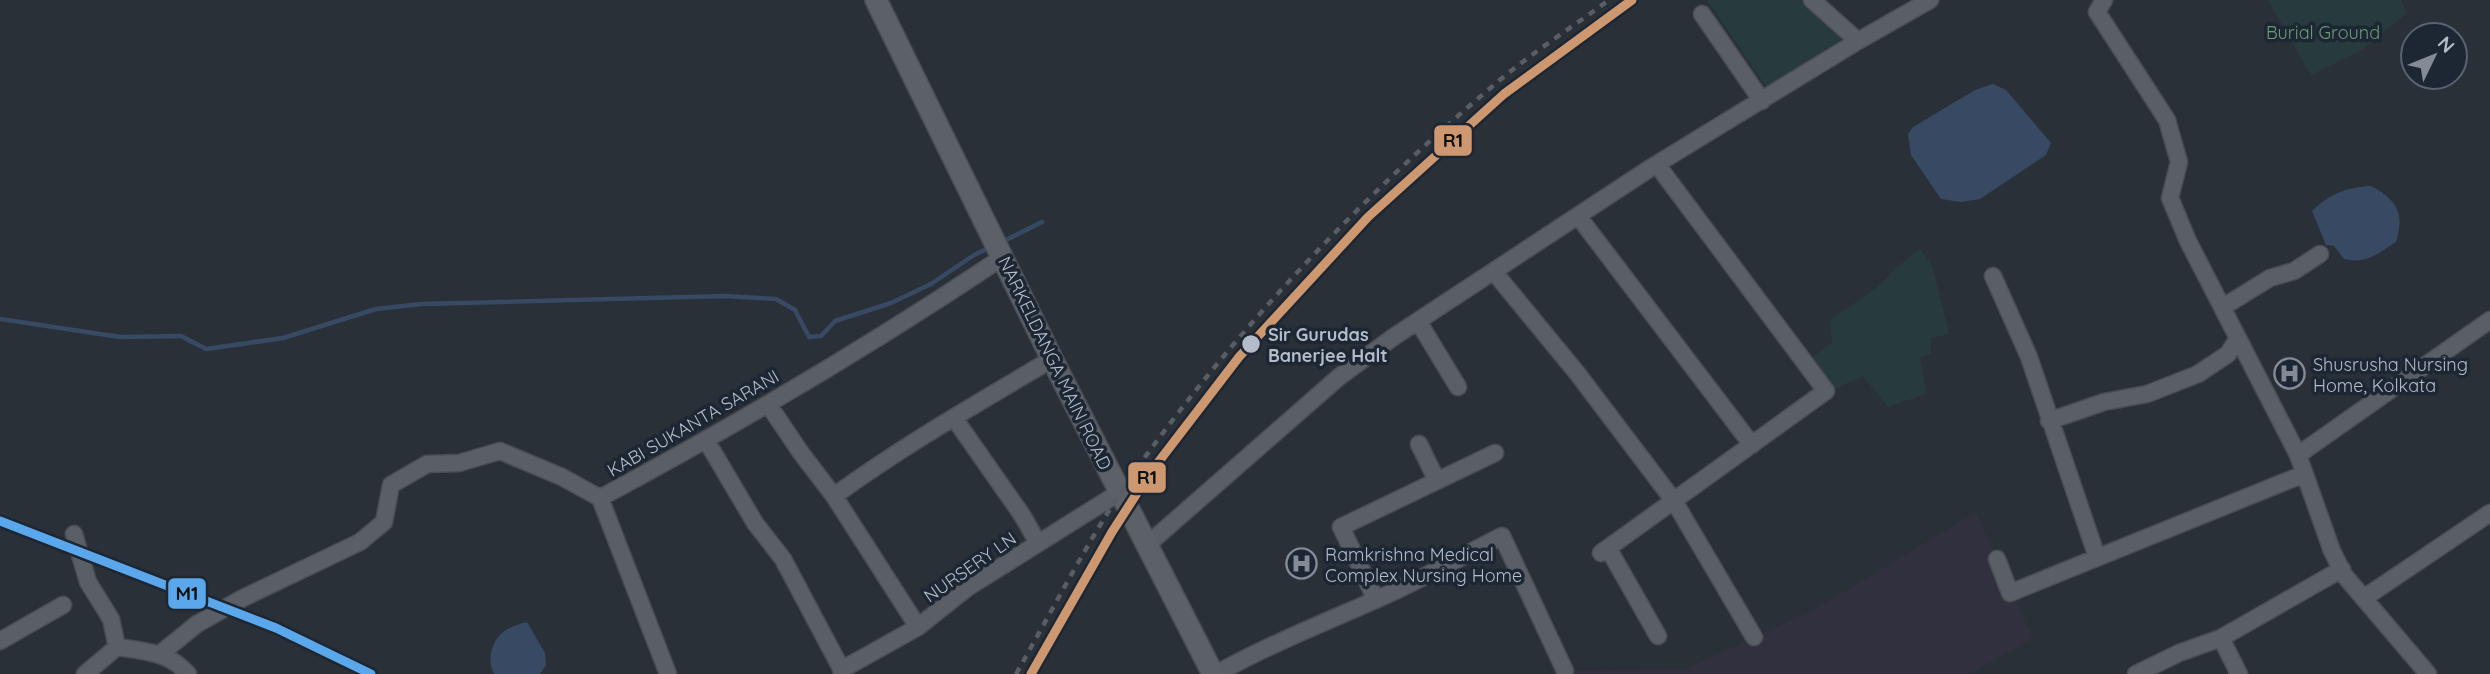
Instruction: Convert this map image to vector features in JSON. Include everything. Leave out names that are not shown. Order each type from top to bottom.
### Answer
[{"type":"main road","name":"NARKELDANGA MAIN ROAD","points":[[876,0],[1052,359],[1214,674]]},
{"type":"street","points":[[1812,0],[1858,41]]},
{"type":"street","points":[[1147,545],[1339,377],[1418,321],[1578,216],[1858,41],[1930,0]]},
{"type":"street","points":[[2104,0],[2097,12],[2167,120],[2179,162],[2170,198],[2188,241],[2298,455],[2332,551],[2364,598],[2428,674]]},
{"type":"street","points":[[1702,14],[1762,102]]},
{"type":"street","points":[[1658,166],[1826,391],[1604,550],[1658,636]]},
{"type":"street","points":[[1578,216],[1752,445]]},
{"type":"street","points":[[2223,307],[2270,278],[2294,271],[2320,254]]},
{"type":"street","name":"KABI SUKANTA SARANI","points":[[160,654],[197,624],[243,598],[360,542],[384,522],[391,485],[427,464],[459,463],[499,451],[562,477],[600,498],[768,404],[924,310],[1003,257]]},
{"type":"street","points":[[1494,272],[1577,373],[1674,501],[1754,637]]},
{"type":"street","points":[[1993,276],[2029,357],[2097,557]]},
{"type":"street","points":[[2298,455],[2490,320]]},
{"type":"street","points":[[1418,321],[1458,387]]},
{"type":"street","points":[[2049,421],[2104,402],[2147,394],[2197,374],[2228,354],[2238,338]]},
{"type":"street","points":[[834,496],[956,415],[1052,359]]},
{"type":"street","points":[[768,404],[834,496],[918,627]]},
{"type":"street","points":[[954,418],[1022,515],[1038,543]]},
{"type":"street","points":[[706,440],[755,523],[783,559],[842,672]]},
{"type":"street","points":[[1419,444],[1437,481]]},
{"type":"street","points":[[1376,600],[1341,527],[1495,453]]},
{"type":"street","points":[[1997,559],[2010,593],[2304,474]]},
{"type":"street","name":"NURSERY LN","points":[[842,672],[918,627],[967,588],[1119,492]]},
{"type":"street","points":[[600,498],[668,674]]},
{"type":"street","points":[[2364,598],[2490,513]]},
{"type":"street","points":[[74,534],[88,582],[111,619],[117,647]]},
{"type":"street","points":[[1214,674],[1310,626],[1376,600],[1502,536],[1565,671]]},
{"type":"street","points":[[2136,674],[2179,653],[2221,638],[2342,569]]},
{"type":"street","points":[[0,641],[63,605]]},
{"type":"street","points":[[2221,638],[2239,674]]},
{"type":"street","points":[[85,674],[117,647],[160,654],[180,665],[188,674]]},
{"type":"shaded area","points":[[1976,512],[2033,638],[1970,674],[1564,674],[1565,671],[1683,670],[1814,610]]},
{"type":"green space","points":[[1707,0],[1800,0],[1848,35],[1767,88]]},
{"type":"green space","name":"Burial Ground","points":[[2268,0],[2401,0],[2407,13],[2362,50],[2311,75]]},
{"type":"green space","points":[[1920,249],[1932,265],[1949,334],[1931,338],[1931,354],[1920,358],[1926,394],[1888,407],[1863,376],[1834,389],[1809,360],[1832,342],[1830,320],[1879,286]]},
{"type":"water","points":[[1993,84],[2006,90],[2051,143],[2046,155],[1980,199],[1961,202],[1941,199],[1911,155],[1908,134],[1913,127],[1975,90]]},
{"type":"water","points":[[2371,186],[2397,208],[2400,223],[2396,242],[2366,259],[2344,259],[2334,246],[2326,245],[2312,211],[2339,192]]},
{"type":"water","points":[[527,622],[545,653],[546,665],[540,674],[494,674],[491,656],[497,638],[508,629]]},
{"type":"waterway","points":[[1002,242],[1042,222]]},
{"type":"waterway","points":[[0,319],[120,337],[181,336],[206,349],[283,338],[376,309],[421,304],[724,296],[776,299],[795,310],[809,337],[821,336],[835,321],[891,303],[931,284],[974,255],[991,247]]},
{"type":"railway","points":[[1016,674],[1123,489],[1219,361],[1262,312],[1351,217],[1445,127],[1522,63],[1609,0]]},
{"type":"railway","points":[[1031,674],[1112,532],[1150,473],[1239,357],[1368,217],[1504,94],[1632,0]]},
{"type":"transit line","name":"R1","points":[[1031,674],[1112,532],[1150,473],[1239,357],[1368,217],[1504,94],[1632,0]]},
{"type":"transit line","name":"M1","points":[[0,521],[276,628],[371,674]]},
{"type":"place","name":"Sir Gurudas Banerjee Halt","points":[[1251,344]]},
{"type":"place","name":"Shusrusha Nursing Home, Kolkata","points":[[2290,374]]},
{"type":"place","name":"Ramkrishna Medical Complex Nursing Home","points":[[1302,564]]}]
